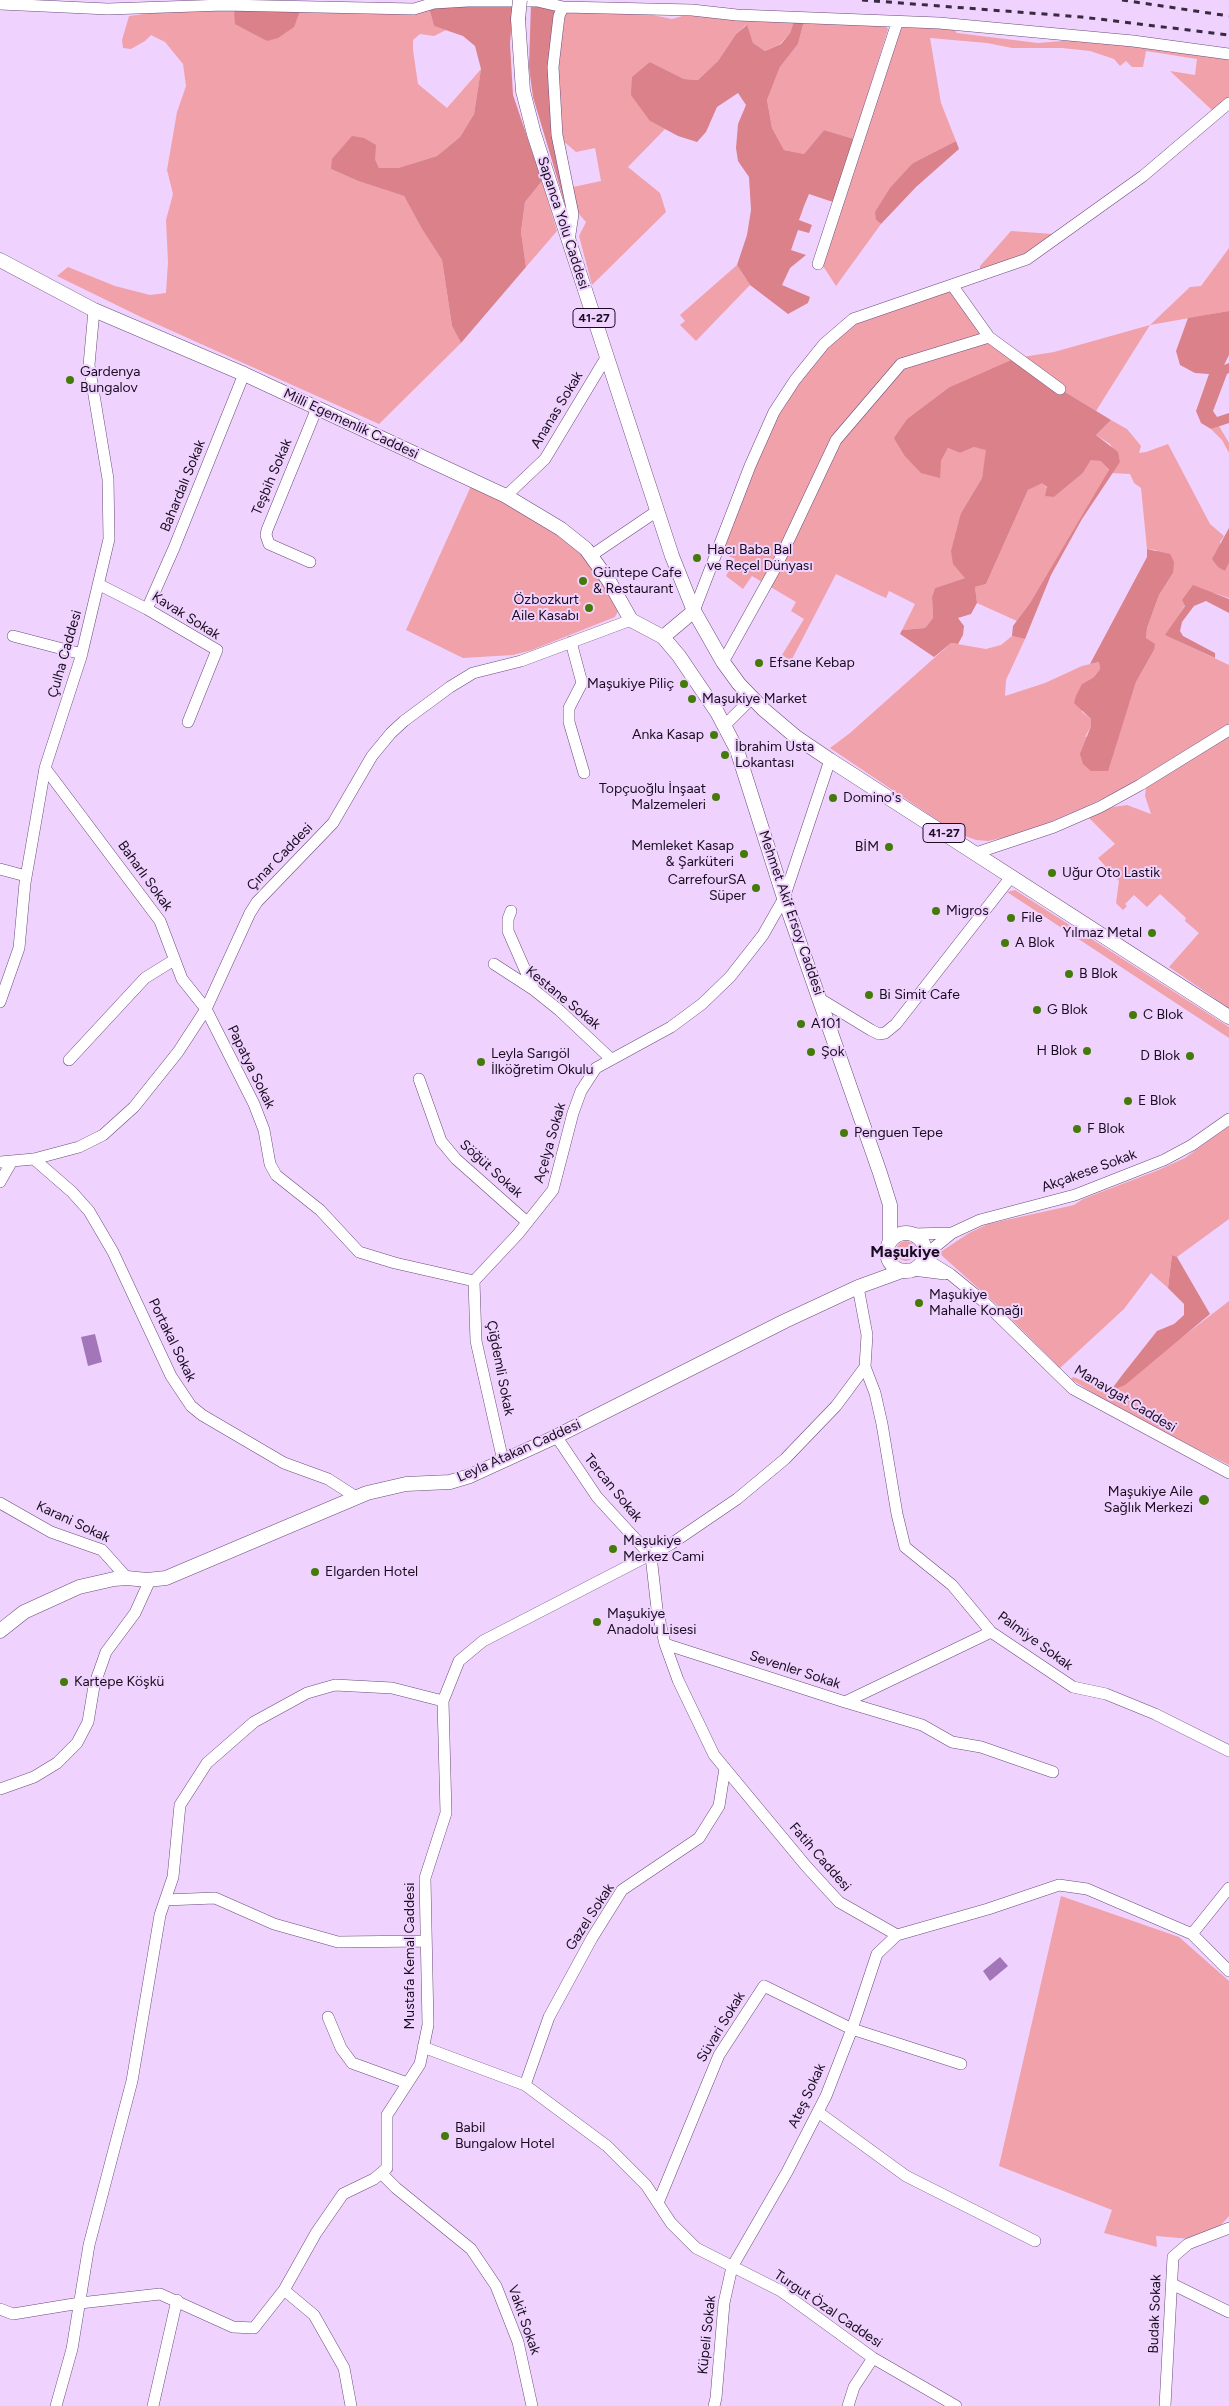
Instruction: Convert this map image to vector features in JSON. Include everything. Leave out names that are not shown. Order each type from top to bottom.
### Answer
[{"type":"main road","name":"Sapanca Yolu Caddesi","points":[[520,0],[518,19],[521,78],[527,108],[657,511],[694,612]]},
{"type":"main road","name":"Milli Egemenlik Caddesi","points":[[3,262],[94,310],[244,374],[506,496],[561,529],[592,555],[631,620]]},
{"type":"main road","points":[[631,620],[662,637],[694,612]]},
{"type":"main road","name":"41-27","points":[[694,612],[723,662],[752,698],[796,737],[1229,1017]]},
{"type":"main road","name":"Mehmet Akif Ersoy Caddesi","points":[[662,637],[679,656],[725,725],[747,780],[784,898],[890,1205]]},
{"type":"main road","points":[[858,1287],[919,1266],[925,1256],[923,1242],[910,1233],[890,1205]]},
{"type":"main road","points":[[858,1287],[879,1270],[888,1257],[890,1205]]},
{"type":"main road","points":[[890,1242],[900,1233],[910,1233]]},
{"type":"main road","points":[[888,1257],[895,1267],[908,1270]]},
{"type":"main road","name":"Leyla Atakan Caddesi","points":[[0,1631],[24,1612],[79,1587],[127,1578],[150,1580],[179,1573],[356,1497],[406,1484],[457,1480],[556,1436],[784,1321],[858,1287]]},
{"type":"street","points":[[0,4],[108,9],[224,5],[414,9],[434,3],[537,1],[563,7],[692,10],[737,15],[897,23],[940,23],[1134,40],[1229,54]]},
{"type":"street","points":[[563,7],[559,16],[553,67],[558,134],[573,214],[569,241]]},
{"type":"street","points":[[818,264],[897,23]]},
{"type":"street","points":[[694,612],[756,452],[774,412],[795,380],[824,344],[853,319],[1027,259],[1143,176],[1229,103]]},
{"type":"street","points":[[952,285],[989,337],[1060,389]]},
{"type":"street","name":"Çulha Caddesi","points":[[0,1002],[2,990],[19,948],[26,876],[45,768],[82,654],[100,585],[109,539],[108,479],[89,365],[94,310]]},
{"type":"street","points":[[723,662],[777,565],[836,440],[901,364],[989,337]]},
{"type":"street","name":"Ananas Sokak","points":[[506,496],[546,459],[607,356]]},
{"type":"street","name":"Bahardalı Sokak","points":[[147,609],[174,548],[244,374]]},
{"type":"street","name":"Teşbih Sokak","points":[[310,562],[269,544],[266,530],[318,408]]},
{"type":"street","points":[[592,555],[657,511]]},
{"type":"street","name":"Kavak Sokak","points":[[100,585],[147,609],[217,650],[188,722]]},
{"type":"street","name":"Çınar Caddesi","points":[[0,1162],[34,1159],[93,1140],[122,1120],[161,1075],[206,1009],[247,919],[257,902],[333,824],[372,756],[390,733],[419,709],[473,673],[521,661],[631,620]]},
{"type":"street","points":[[13,636],[82,654]]},
{"type":"street","points":[[571,642],[582,683],[569,708],[569,722],[584,773]]},
{"type":"street","points":[[725,725],[752,698]]},
{"type":"street","points":[[976,853],[1054,827],[1100,807],[1140,785],[1229,730]]},
{"type":"street","name":"Açelya Sokak","points":[[474,1281],[518,1234],[553,1190],[581,1091],[596,1068],[671,1027],[716,991],[748,956],[784,898],[830,760]]},
{"type":"street","name":"Baharlı Sokak","points":[[45,768],[154,911],[164,928],[174,960],[187,987],[206,1009]]},
{"type":"street","points":[[0,869],[26,876]]},
{"type":"street","points":[[820,999],[871,1030],[879,1034],[885,1033],[896,1024],[1011,877]]},
{"type":"street","points":[[511,911],[508,919],[508,931],[534,990]]},
{"type":"street","points":[[69,1060],[145,978],[174,960]]},
{"type":"street","name":"Kestane Sokak","points":[[494,964],[534,990],[565,1015],[611,1059]]},
{"type":"street","name":"Papatya Sokak","points":[[206,1009],[254,1104],[264,1130],[270,1164],[276,1175],[320,1210],[359,1252],[395,1263],[474,1281]]},
{"type":"street","name":"Söğüt Sokak","points":[[419,1079],[441,1141],[456,1159],[527,1222]]},
{"type":"street","name":"Akçakese Sokak","points":[[952,1233],[996,1215],[1075,1195],[1164,1160],[1192,1145],[1229,1119]]},
{"type":"street","name":"Portakal Sokak","points":[[34,1159],[81,1200],[95,1220],[125,1276],[170,1376],[191,1406],[202,1416],[284,1462],[328,1479],[356,1497]]},
{"type":"street","points":[[0,1182],[12,1161]]},
{"type":"street","points":[[910,1233],[952,1233]]},
{"type":"street","points":[[925,1256],[952,1233]]},
{"type":"street","name":"Manavgat Caddesi","points":[[925,1256],[983,1301],[1073,1389],[1229,1473]]},
{"type":"street","points":[[908,1270],[950,1274]]},
{"type":"street","name":"Çiğdemli Sokak","points":[[474,1281],[476,1341],[503,1461]]},
{"type":"street","points":[[858,1287],[867,1335],[864,1367]]},
{"type":"street","name":"Mustafa Kemal Caddesi","points":[[382,2173],[387,2168],[387,2115],[420,2064],[428,2025],[425,1878],[446,1813],[442,1701],[459,1660],[483,1641],[651,1556],[730,1505],[785,1460],[836,1406],[864,1367]]},
{"type":"street","name":"Palmiye Sokak","points":[[864,1367],[875,1393],[882,1424],[896,1514],[905,1547],[952,1586],[991,1632],[1073,1687],[1106,1694],[1147,1710],[1229,1751]]},
{"type":"street","name":"Tercan Sokak","points":[[556,1436],[597,1497],[651,1556]]},
{"type":"street","name":"Karani Sokak","points":[[0,1503],[51,1532],[102,1550],[127,1578]]},
{"type":"street","name":"Fatih Caddesi","points":[[651,1556],[657,1609],[665,1644],[676,1674],[714,1755],[806,1866],[839,1902],[898,1935]]},
{"type":"street","points":[[0,1790],[42,1772],[57,1763],[77,1743],[88,1722],[96,1679],[106,1652],[136,1613],[150,1580]]},
{"type":"street","name":"Sevenler Sokak","points":[[665,1644],[846,1702],[991,1632]]},
{"type":"street","points":[[56,2406],[72,2348],[89,2245],[132,2081],[160,1915],[172,1877],[180,1805],[207,1763],[254,1722],[307,1693],[335,1685],[392,1688],[442,1701]]},
{"type":"street","points":[[846,1702],[922,1725],[952,1742],[981,1747],[1053,1772]]},
{"type":"street","name":"Gazel Sokak","points":[[525,2084],[549,2017],[622,1890],[699,1838],[719,1806],[725,1768]]},
{"type":"street","points":[[898,1935],[988,1909],[1059,1885],[1087,1889],[1192,1934],[1229,1970]]},
{"type":"street","points":[[1192,1934],[1229,1888]]},
{"type":"street","points":[[165,1900],[216,1898],[274,1924],[338,1942],[426,1941]]},
{"type":"street","name":"Ateş Sokak","points":[[732,2267],[787,2172],[818,2112],[852,2028],[877,1954],[898,1935]]},
{"type":"street","name":"Süvari Sokak","points":[[658,2203],[719,2054],[764,1986],[852,2028]]},
{"type":"street","points":[[328,2017],[341,2048],[352,2063],[407,2083]]},
{"type":"street","points":[[852,2028],[961,2064]]},
{"type":"street","name":"Turgut Özal Caddesi","points":[[423,2047],[525,2084],[607,2146],[646,2186],[671,2223],[696,2248],[781,2291],[873,2358],[956,2406]]},
{"type":"street","points":[[818,2112],[906,2176],[1035,2241]]},
{"type":"street","points":[[0,2309],[13,2314],[80,2303],[160,2294],[177,2300],[233,2327],[254,2328],[284,2290],[316,2233],[343,2194],[382,2173]]},
{"type":"street","name":"Vakit Sokak","points":[[382,2173],[396,2188],[471,2249],[496,2286],[518,2342],[532,2406]]},
{"type":"street","name":"Budak Sokak","points":[[1165,2406],[1172,2262],[1176,2252],[1188,2244],[1229,2228]]},
{"type":"street","name":"Küpeli Sokak","points":[[714,2406],[724,2303],[732,2267]]},
{"type":"street","points":[[1172,2284],[1229,2312]]},
{"type":"street","points":[[284,2290],[314,2316],[319,2323],[344,2368],[352,2406]]},
{"type":"street","points":[[153,2406],[177,2300]]},
{"type":"street","points":[[848,2406],[854,2387],[873,2358]]},
{"type":"shaded area","points":[[531,3],[555,8],[551,50],[568,214],[533,97],[529,67]]},
{"type":"shaded area","points":[[513,4],[510,44],[513,95],[542,181],[525,202],[521,232],[526,267],[461,343],[452,326],[442,260],[404,196],[358,181],[331,169],[332,159],[352,136],[364,138],[376,145],[375,159],[379,168],[398,168],[437,156],[460,137],[474,114],[481,69],[475,46],[463,36],[434,26],[429,8]]},
{"type":"shaded area","points":[[429,8],[434,26],[446,30],[434,36],[420,34],[413,40],[418,84],[447,108],[481,69],[474,114],[460,137],[437,156],[398,168],[379,168],[375,159],[331,169],[358,181],[404,196],[442,260],[452,326],[461,343],[379,424],[141,317],[57,276],[68,267],[115,286],[150,295],[166,293],[168,262],[166,220],[173,194],[167,170],[177,112],[186,86],[183,64],[165,42],[151,35],[131,49],[123,48],[122,40],[129,16],[158,12],[234,9],[253,32],[267,41],[300,11]]},
{"type":"shaded area","points":[[234,9],[300,11],[294,27],[278,38],[267,41],[235,24]]},
{"type":"shaded area","points":[[566,12],[643,13],[672,19],[686,15],[794,21],[790,33],[780,44],[765,51],[753,43],[746,25],[736,34],[718,61],[698,80],[684,79],[650,62],[650,121],[665,129],[628,167],[660,193],[666,212],[592,285],[579,236],[586,222],[577,212],[573,187],[601,181],[595,148],[576,152],[562,140],[557,64]]},
{"type":"shaded area","points":[[794,21],[804,21],[798,44],[780,67],[767,100],[772,128],[784,150],[804,154],[824,130],[854,139],[833,202],[809,194],[804,206],[799,220],[812,225],[809,233],[798,230],[791,250],[806,255],[790,268],[782,285],[810,297],[808,303],[788,314],[750,285],[737,265],[747,235],[751,210],[749,177],[738,161],[736,148],[738,124],[746,105],[738,93],[717,107],[706,132],[697,142],[678,136],[650,121],[631,95],[632,77],[650,62],[684,79],[698,80],[718,61],[736,34],[747,25],[753,43],[765,51],[781,44],[790,33]]},
{"type":"shaded area","points":[[804,21],[886,26],[888,29],[854,139],[824,130],[804,154],[784,150],[772,128],[767,100],[780,67],[798,44]]},
{"type":"shaded area","points":[[900,27],[953,29],[957,33],[1038,43],[1075,40],[1138,45],[1229,60],[1229,99],[1213,111],[1170,71],[1195,75],[1197,59],[1146,51],[1143,67],[1132,67],[1126,61],[1120,66],[1114,59],[1090,51],[1062,48],[1012,48],[987,43],[930,38],[941,103],[956,141],[913,163],[876,220],[881,224],[836,286],[823,266]]},
{"type":"shaded area","points":[[956,141],[959,149],[916,187],[881,224],[876,220],[875,212],[890,188],[913,163]]},
{"type":"shaded area","points":[[542,181],[557,231],[526,267],[521,232],[525,202]]},
{"type":"shaded area","points":[[1011,231],[1053,234],[1015,260],[980,273],[980,266]]},
{"type":"shaded area","points":[[1229,248],[1229,311],[1150,325],[1190,287],[1201,286]]},
{"type":"shaded area","points":[[737,265],[750,285],[696,341],[680,325],[685,321],[680,315]]},
{"type":"shaded area","points":[[952,285],[989,337],[1016,358],[1054,352],[1150,325],[1096,411],[1060,389],[948,388],[907,419],[895,438],[904,455],[941,461],[948,448],[960,453],[974,447],[987,449],[982,478],[961,513],[965,578],[935,588],[932,597],[933,618],[925,628],[902,630],[915,604],[889,591],[886,598],[836,574],[791,661],[782,655],[804,619],[791,611],[796,602],[752,576],[743,589],[726,576],[735,559],[722,553],[730,515],[795,380],[853,319]]},
{"type":"shaded area","points":[[1229,311],[1229,355],[1224,365],[1229,363],[1229,373],[1213,411],[1217,417],[1229,413],[1229,423],[1211,429],[1201,423],[1196,411],[1209,374],[1195,373],[1180,365],[1176,351],[1188,318]]},
{"type":"shaded area","points":[[1016,358],[1060,389],[1111,420],[1096,435],[1118,452],[1120,462],[1082,519],[1051,575],[1025,639],[1012,636],[1013,626],[1030,603],[1109,470],[1101,461],[1091,460],[1083,473],[1054,497],[1045,496],[1047,487],[1042,483],[1028,490],[986,584],[975,587],[977,603],[971,614],[958,618],[964,626],[963,635],[958,644],[951,643],[934,657],[900,634],[902,630],[925,628],[933,618],[932,597],[935,588],[965,578],[953,564],[951,551],[961,513],[982,478],[986,450],[974,447],[960,453],[948,448],[941,461],[940,478],[921,473],[904,455],[894,438],[907,419],[948,388]]},
{"type":"shaded area","points":[[1111,420],[1127,429],[1141,446],[1139,453],[1168,444],[1210,524],[1224,536],[1220,542],[1225,571],[1229,563],[1229,598],[1214,593],[1182,600],[1185,605],[1166,635],[1229,665],[1229,724],[1119,791],[1083,808],[1024,833],[988,841],[976,840],[955,832],[830,748],[850,733],[951,643],[986,649],[1001,645],[1012,636],[1025,639],[1006,680],[1005,696],[1045,683],[1082,666],[1099,662],[1100,669],[1094,677],[1082,684],[1082,712],[1091,719],[1091,726],[1085,737],[1123,722],[1136,682],[1154,650],[1146,638],[1147,628],[1159,595],[1173,573],[1156,550],[1147,549],[1141,488],[1134,483],[1130,474],[1111,473],[1120,462],[1110,444],[1096,435]]},
{"type":"shaded area","points":[[1219,426],[1229,443],[1229,453],[1222,440],[1211,429]]},
{"type":"shaded area","points":[[1091,460],[1101,460],[1109,471],[1030,603],[1017,621],[977,603],[975,587],[986,584],[1028,490],[1042,482],[1054,497],[1083,473]]},
{"type":"shaded area","points":[[471,486],[498,498],[553,530],[579,552],[589,563],[619,609],[615,617],[532,650],[513,655],[463,658],[406,630]]},
{"type":"shaded area","points":[[1229,528],[1229,563],[1225,571],[1218,567],[1212,559]]},
{"type":"shaded area","points":[[1147,549],[1170,554],[1174,562],[1173,573],[1159,595],[1147,628],[1146,638],[1155,644],[1154,650],[1136,682],[1108,771],[1091,771],[1083,764],[1080,754],[1091,726],[1091,719],[1074,703],[1082,684],[1094,677],[1100,669],[1099,662],[1090,664],[1147,557]]},
{"type":"shaded area","points":[[1193,585],[1229,599],[1229,613],[1206,601],[1194,606],[1182,622],[1180,631],[1183,636],[1215,653],[1215,658],[1165,635],[1185,606],[1182,600]]},
{"type":"shaded area","points":[[1229,735],[1229,1008],[1169,967],[1199,933],[1185,921],[1186,918],[1160,894],[1147,907],[1134,895],[1125,904],[1127,906],[1123,910],[1116,903],[1119,881],[1098,858],[1115,844],[1088,817],[1113,807],[1127,805],[1151,814],[1145,796],[1146,788]]},
{"type":"shaded area","points":[[1015,890],[1229,1027],[1229,1038],[1007,892]]},
{"type":"shaded area","points":[[1229,1126],[1229,1219],[1177,1257],[1172,1255],[1168,1288],[1151,1273],[1124,1309],[1060,1368],[997,1305],[939,1253],[969,1233],[988,1224],[1074,1205],[1083,1199],[1156,1171],[1185,1158]]},
{"type":"shaded area","points":[[906,1241],[913,1244],[916,1251],[913,1258],[906,1261],[899,1258],[896,1251],[899,1244]]},
{"type":"shaded area","points":[[1172,1255],[1177,1257],[1210,1314],[1125,1385],[1115,1389],[1114,1386],[1157,1331],[1174,1324],[1184,1315],[1184,1304],[1168,1288]]},
{"type":"shaded area","points":[[1229,1301],[1229,1465],[1116,1408],[1071,1379],[1073,1377],[1100,1387],[1114,1386],[1115,1389]]},
{"type":"shaded area","points":[[95,1334],[102,1362],[88,1366],[81,1337]]},
{"type":"shaded area","points":[[1061,1896],[1179,1937],[1229,1981],[1229,2216],[1221,2225],[1191,2239],[1156,2236],[1157,2247],[1104,2233],[1112,2210],[999,2166]]},
{"type":"shaded area","points":[[1000,1957],[1008,1966],[990,1981],[983,1971]]},
{"type":"railway","points":[[862,0],[1082,17],[1229,35]]},
{"type":"railway","points":[[1122,0],[1229,16]]},
{"type":"place","name":"Gardenya Bungalov","points":[[70,380]]},
{"type":"place","name":"Hacı Baba Bal ve Reçel Dünyası","points":[[697,558]]},
{"type":"place","name":"Güntepe Cafe & Restaurant","points":[[583,581]]},
{"type":"place","name":"Özbozkurt Aile Kasabı","points":[[589,608]]},
{"type":"place","name":"Efsane Kebap","points":[[759,663]]},
{"type":"place","name":"Maşukiye Piliç","points":[[684,684]]},
{"type":"place","name":"Maşukiye Market","points":[[692,699]]},
{"type":"place","name":"Anka Kasap","points":[[714,735]]},
{"type":"place","name":"İbrahim Usta Lokantası","points":[[725,755]]},
{"type":"place","name":"Topçuoğlu İnşaat Malzemeleri","points":[[716,797]]},
{"type":"place","name":"Domino's","points":[[833,798]]},
{"type":"place","name":"BİM","points":[[889,847]]},
{"type":"place","name":"Memleket Kasap & Şarküteri","points":[[744,854]]},
{"type":"place","name":"Uğur Oto Lastik","points":[[1052,873]]},
{"type":"place","name":"CarrefourSA Süper","points":[[756,888]]},
{"type":"place","name":"Migros","points":[[936,911]]},
{"type":"place","name":"File","points":[[1011,918]]},
{"type":"place","name":"Yılmaz Metal","points":[[1152,933]]},
{"type":"place","name":"A Blok","points":[[1005,943]]},
{"type":"place","name":"B Blok","points":[[1069,974]]},
{"type":"place","name":"Bi Simit Cafe","points":[[869,995]]},
{"type":"place","name":"G Blok","points":[[1037,1010]]},
{"type":"place","name":"C Blok","points":[[1133,1015]]},
{"type":"place","name":"A101","points":[[801,1024]]},
{"type":"place","name":"H Blok","points":[[1087,1051]]},
{"type":"place","name":"Şok","points":[[811,1052]]},
{"type":"place","name":"D Blok","points":[[1190,1056]]},
{"type":"place","name":"Leyla Sarıgöl İlköğretim Okulu","points":[[481,1062]]},
{"type":"place","name":"E Blok","points":[[1128,1101]]},
{"type":"place","name":"F Blok","points":[[1077,1129]]},
{"type":"place","name":"Penguen Tepe","points":[[844,1133]]},
{"type":"place","name":"Maşukiye Mahalle Konağı","points":[[919,1303]]},
{"type":"place","name":"Maşukiye Aile Sağlık Merkezi","points":[[1204,1500]]},
{"type":"place","name":"Maşukiye Merkez Cami","points":[[613,1549]]},
{"type":"place","name":"Elgarden Hotel","points":[[315,1572]]},
{"type":"place","name":"Maşukiye Anadolu Lisesi","points":[[597,1622]]},
{"type":"place","name":"Kartepe Köşkü","points":[[64,1682]]},
{"type":"place","name":"Babil Bungalow Hotel","points":[[445,2136]]},
{"type":"district","name":"Maşukiye","points":[[905,1252]]}]
